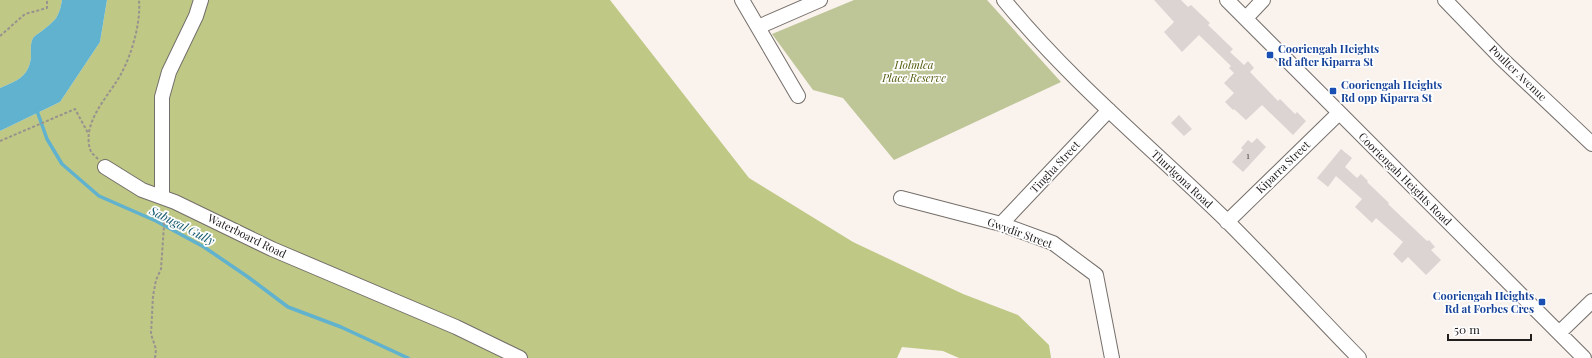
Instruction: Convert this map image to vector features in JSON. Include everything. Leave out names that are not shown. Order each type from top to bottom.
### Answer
[{"type":"street","points":[[164,202],[162,97],[169,72],[196,16],[201,0]]},
{"type":"street","points":[[742,0],[798,96]]},
{"type":"street","points":[[758,27],[820,0]]},
{"type":"street","name":"Thurlgona Road","points":[[1004,0],[1051,52],[1109,110],[1227,222],[1359,358]]},
{"type":"street","name":"Cooriengah Heights Road","points":[[1227,0],[1584,358]]},
{"type":"street","points":[[1246,18],[1263,0]]},
{"type":"street","name":"Poulter Avenue","points":[[1445,0],[1501,58],[1592,144]]},
{"type":"street","name":"Tingha Street","points":[[1001,224],[1109,110]]},
{"type":"street","name":"Kiparra Street","points":[[1227,222],[1339,113]]},
{"type":"street","name":"Waterboard Road","points":[[105,167],[164,202],[181,204],[272,249],[456,327],[520,358]]},
{"type":"street","name":"Gwydir Street","points":[[901,198],[1001,224],[1053,243],[1096,275],[1112,358]]},
{"type":"street","points":[[1559,333],[1592,301]]},
{"type":"path","points":[[0,36],[25,14],[47,8],[47,0]]},
{"type":"path","points":[[88,134],[105,97],[121,74],[131,48],[140,14],[139,0]]},
{"type":"path","points":[[0,141],[75,109],[88,134],[91,150],[105,167]]},
{"type":"path","points":[[155,358],[156,349],[151,334],[153,296],[156,280],[161,269],[164,202]]},
{"type":"green space","points":[[0,0],[62,0],[60,10],[56,18],[33,38],[30,64],[25,74],[0,88]]},
{"type":"green space","points":[[107,0],[610,0],[749,178],[853,242],[963,294],[1018,315],[1049,345],[1051,358],[959,358],[943,351],[902,347],[897,358],[0,358],[0,131],[60,102],[100,42]]},
{"type":"green space","name":"Holmlea Place Reserve","points":[[854,0],[987,0],[1061,82],[894,160],[843,98],[813,90],[772,34]]},
{"type":"water","points":[[62,0],[107,0],[100,42],[60,102],[0,131],[0,88],[25,74],[30,64],[33,38],[56,18],[60,10]]},
{"type":"building","points":[[1154,0],[1181,0],[1188,7],[1191,5],[1210,23],[1208,25],[1233,49],[1230,52],[1244,65],[1248,61],[1254,68],[1250,72],[1278,101],[1280,99],[1295,114],[1297,112],[1306,121],[1293,135],[1262,105],[1246,120],[1234,109],[1233,110],[1225,102],[1234,93],[1224,83],[1234,73],[1229,68],[1231,66],[1199,35],[1182,52],[1164,32],[1174,22]]},
{"type":"building","points":[[1179,115],[1192,129],[1184,136],[1171,123]]},
{"type":"building","points":[[1257,138],[1266,147],[1243,172],[1232,162],[1243,150],[1241,148],[1248,140],[1252,143]]},
{"type":"building","points":[[1341,149],[1352,158],[1345,167],[1357,178],[1361,174],[1368,181],[1367,182],[1389,203],[1388,204],[1435,247],[1431,250],[1441,260],[1426,275],[1408,257],[1402,263],[1393,254],[1403,242],[1376,218],[1372,223],[1355,207],[1362,199],[1336,176],[1328,187],[1317,178]]},
{"type":"waterway","name":"Sabugal Gully","points":[[36,108],[47,139],[62,164],[99,196],[156,221],[204,247],[288,307],[341,327],[408,358]]},
{"type":"place","name":"Cooriengah Heights Rd after Kiparra St","points":[[1270,55]]},
{"type":"place","name":"Cooriengah Heights Rd opp Kiparra St","points":[[1333,91]]},
{"type":"place","name":"Cooriengah Heights Rd at Forbes Cres","points":[[1542,302]]}]
